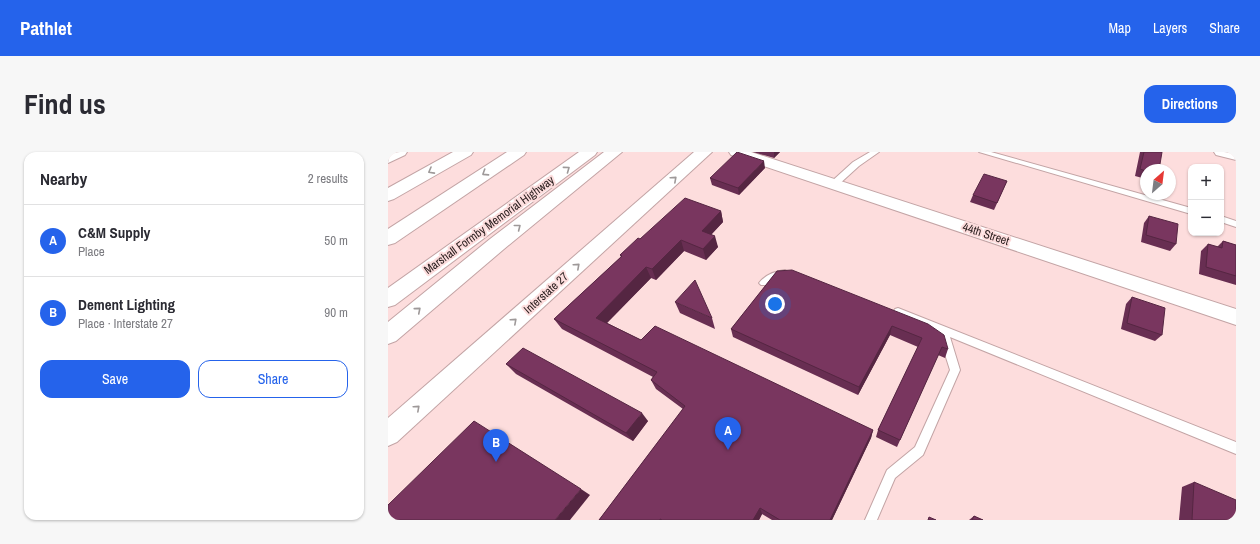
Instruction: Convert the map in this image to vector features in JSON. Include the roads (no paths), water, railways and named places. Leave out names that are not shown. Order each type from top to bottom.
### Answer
[{"type":"main road","points":[[388,158],[399,152]]},
{"type":"main road","points":[[388,195],[465,152]]},
{"type":"main road","points":[[388,238],[518,152]]},
{"type":"main road","name":"Marshall Formby Memorial Highway","points":[[388,299],[589,152]]},
{"type":"main road","points":[[388,335],[497,244],[614,152]]},
{"type":"main road","name":"Interstate 27","points":[[388,434],[704,152]]},
{"type":"street","name":"44th Street","points":[[736,152],[1236,317]]},
{"type":"street","points":[[1222,152],[1236,156]]},
{"type":"lane","points":[[834,184],[856,164],[875,152]]},
{"type":"lane","points":[[983,152],[1188,210]]},
{"type":"lane","points":[[1224,220],[1236,224]]},
{"type":"lane","points":[[764,283],[777,274],[787,272],[794,274]]},
{"type":"lane","points":[[890,309],[1236,448]]},
{"type":"lane","points":[[871,520],[891,474],[919,451],[955,370],[942,329]]},
{"type":"place","name":"C&M Supply","points":[[728,450]]},
{"type":"place","name":"Dement Lighting","points":[[496,462]]}]
